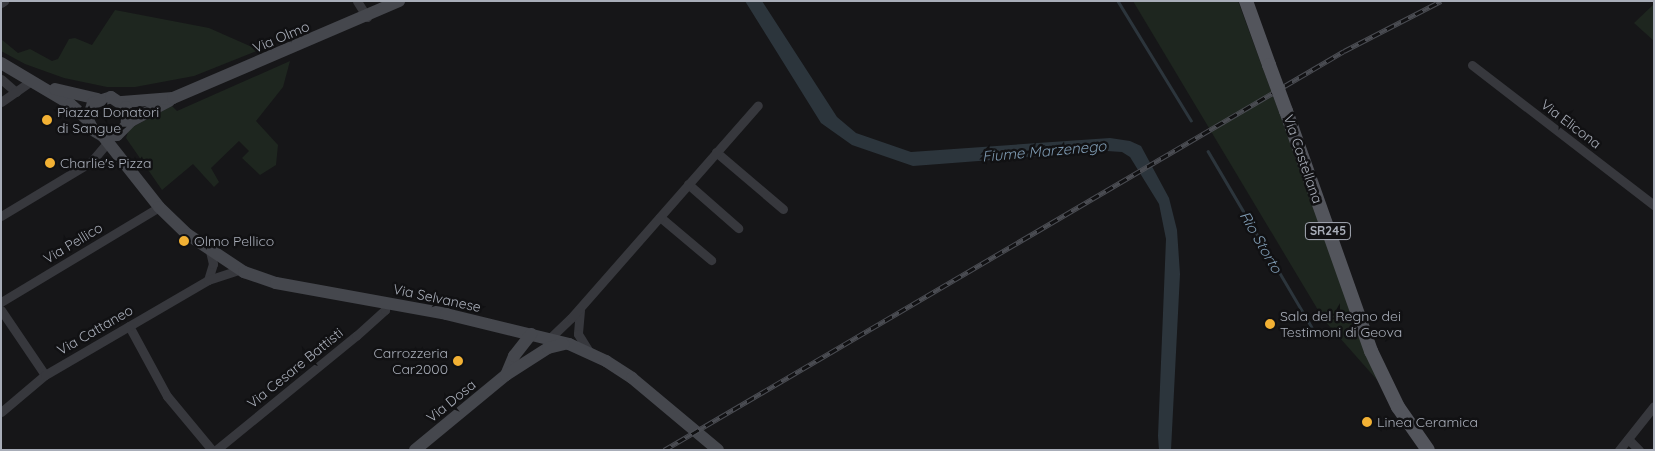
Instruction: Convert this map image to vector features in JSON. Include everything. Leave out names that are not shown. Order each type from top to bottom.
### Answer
[{"type":"main road","name":"Via Castellana","points":[[1246,1],[1371,351],[1398,407],[1428,450]]},
{"type":"street","points":[[357,1],[367,17]]},
{"type":"street","name":"Via Olmo","points":[[1,64],[37,83],[88,120],[93,130],[105,139],[173,98],[367,17],[399,1]]},
{"type":"street","name":"Via Elicona","points":[[1472,65],[1652,202]]},
{"type":"street","points":[[1,79],[16,92]]},
{"type":"street","points":[[1,102],[16,92],[37,83]]},
{"type":"street","name":"Via Olmo","points":[[37,83],[98,99],[110,97],[122,102],[173,98]]},
{"type":"street","points":[[88,120],[90,108],[98,99]]},
{"type":"street","points":[[122,102],[128,112],[125,127]]},
{"type":"street","points":[[549,339],[581,307],[758,105]]},
{"type":"street","name":"Via Selvanese","points":[[125,127],[122,146],[147,191]]},
{"type":"street","points":[[1,216],[91,162],[105,139]]},
{"type":"street","name":"Via Selvanese","points":[[105,139],[159,208],[210,251],[239,270],[276,284],[386,303],[569,344],[590,353],[632,378],[718,450]]},
{"type":"street","points":[[716,152],[783,209]]},
{"type":"street","points":[[688,184],[738,228]]},
{"type":"street","name":"Via Pellico","points":[[1,302],[159,208]]},
{"type":"street","points":[[660,216],[711,260]]},
{"type":"street","points":[[208,280],[213,264],[210,251]]},
{"type":"street","name":"Via Cattaneo","points":[[1,412],[44,375],[208,280],[228,263]]},
{"type":"street","name":"Via Cattaneo","points":[[208,280],[239,270]]},
{"type":"street","name":"Via Cesare Battisti","points":[[129,326],[167,396],[214,450],[356,336],[385,310],[386,303]]},
{"type":"street","points":[[581,307],[578,334],[590,353]]},
{"type":"street","points":[[1,310],[44,375]]},
{"type":"street","points":[[504,328],[511,339],[514,356]]},
{"type":"street","points":[[506,376],[514,356],[531,334]]},
{"type":"street","points":[[527,363],[532,350],[531,334]]},
{"type":"street","name":"Via Dosa","points":[[415,450],[506,376],[548,348],[569,344]]},
{"type":"street","points":[[1619,450],[1654,406]]},
{"type":"street","points":[[1628,440],[1639,450]]},
{"type":"shaded area","points":[[1133,1],[1238,1],[1378,381],[1324,320]]},
{"type":"shaded area","points":[[1654,4],[1654,41],[1634,23]]},
{"type":"shaded area","points":[[115,10],[209,28],[259,50],[194,76],[135,87],[107,87],[64,78],[25,64],[1,51],[1,39],[18,53],[30,49],[52,61],[58,59],[69,39],[75,38],[92,45]]},
{"type":"shaded area","points":[[290,61],[283,87],[256,121],[278,145],[276,165],[260,175],[242,158],[249,151],[239,141],[211,168],[219,182],[214,187],[193,164],[162,190],[126,138],[129,129],[172,106],[177,111]]},
{"type":"water","name":"Fiume Marzenego","points":[[745,1],[762,1],[837,117],[856,133],[911,152],[1110,138],[1130,141],[1141,146],[1169,198],[1177,230],[1180,274],[1171,450],[1159,450],[1158,436],[1166,239],[1159,204],[1130,157],[1122,152],[1107,151],[913,166],[852,145],[821,123]]},
{"type":"waterway","name":"Rio Storto","points":[[1118,1],[1191,120]]},
{"type":"waterway","name":"Rio Storto","points":[[1208,151],[1315,333]]},
{"type":"railway","points":[[664,450],[1344,51],[1441,1]]},
{"type":"place","name":"Piazza Donatori di Sangue","points":[[47,120]]},
{"type":"place","name":"Charlie's Pizza","points":[[50,163]]},
{"type":"place","name":"Olmo Pellico","points":[[184,241]]},
{"type":"place","name":"Sala del Regno dei Testimoni di Geova","points":[[1270,324]]},
{"type":"place","name":"Carrozzeria Car2000","points":[[458,361]]},
{"type":"place","name":"Linea Ceramica","points":[[1367,422]]}]
